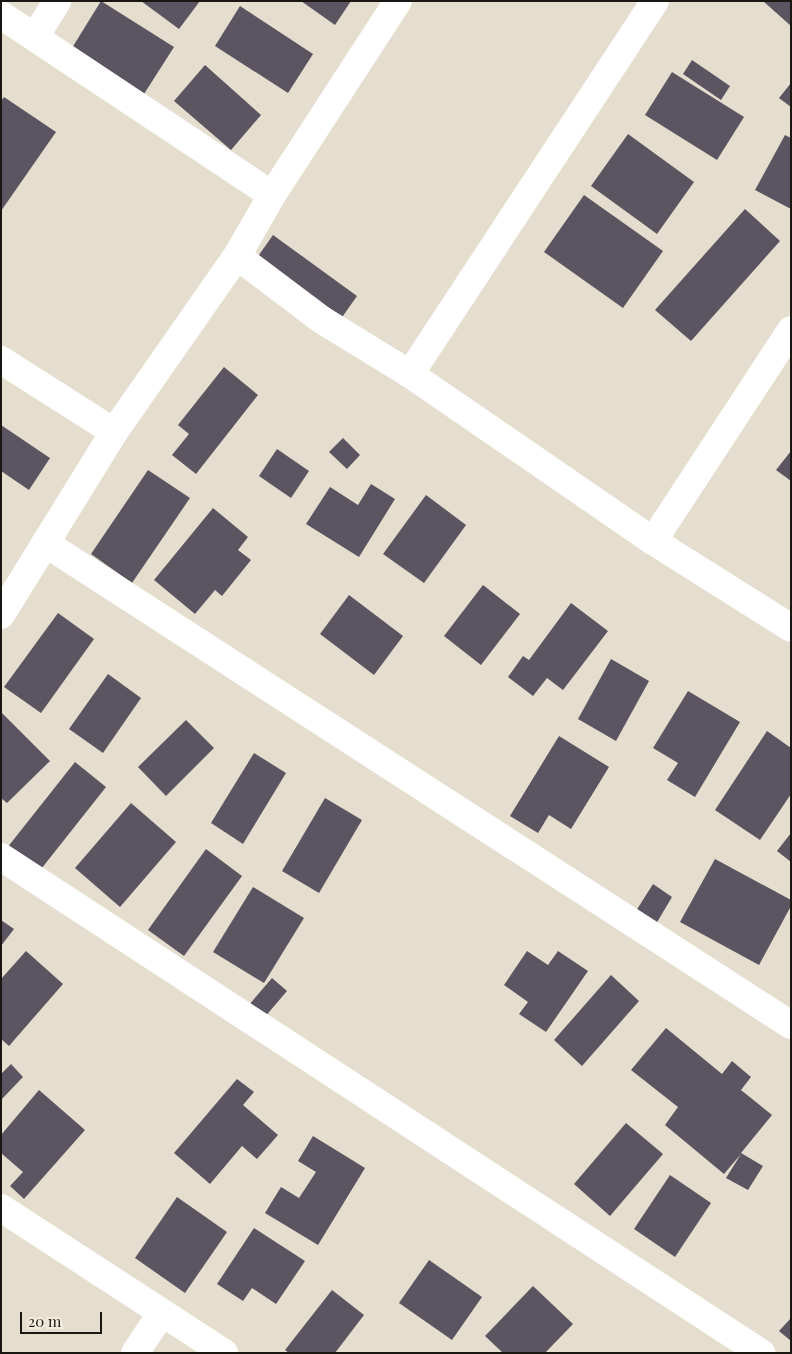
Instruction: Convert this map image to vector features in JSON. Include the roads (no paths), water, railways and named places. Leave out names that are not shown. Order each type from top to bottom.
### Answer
[{"type":"street","points":[[36,35],[57,1]]},
{"type":"street","points":[[1,615],[114,432],[237,256],[272,195],[398,1]]},
{"type":"street","points":[[410,374],[655,1]]},
{"type":"street","points":[[1,14],[36,35],[272,195]]},
{"type":"street","points":[[237,256],[322,320],[410,374],[653,541],[791,628]]},
{"type":"street","points":[[653,541],[791,330]]},
{"type":"street","points":[[1,360],[114,432]]},
{"type":"street","points":[[45,543],[791,1024]]},
{"type":"street","points":[[1,857],[761,1353]]},
{"type":"street","points":[[1,1208],[160,1314],[224,1353]]},
{"type":"street","points":[[134,1353],[160,1314]]}]
